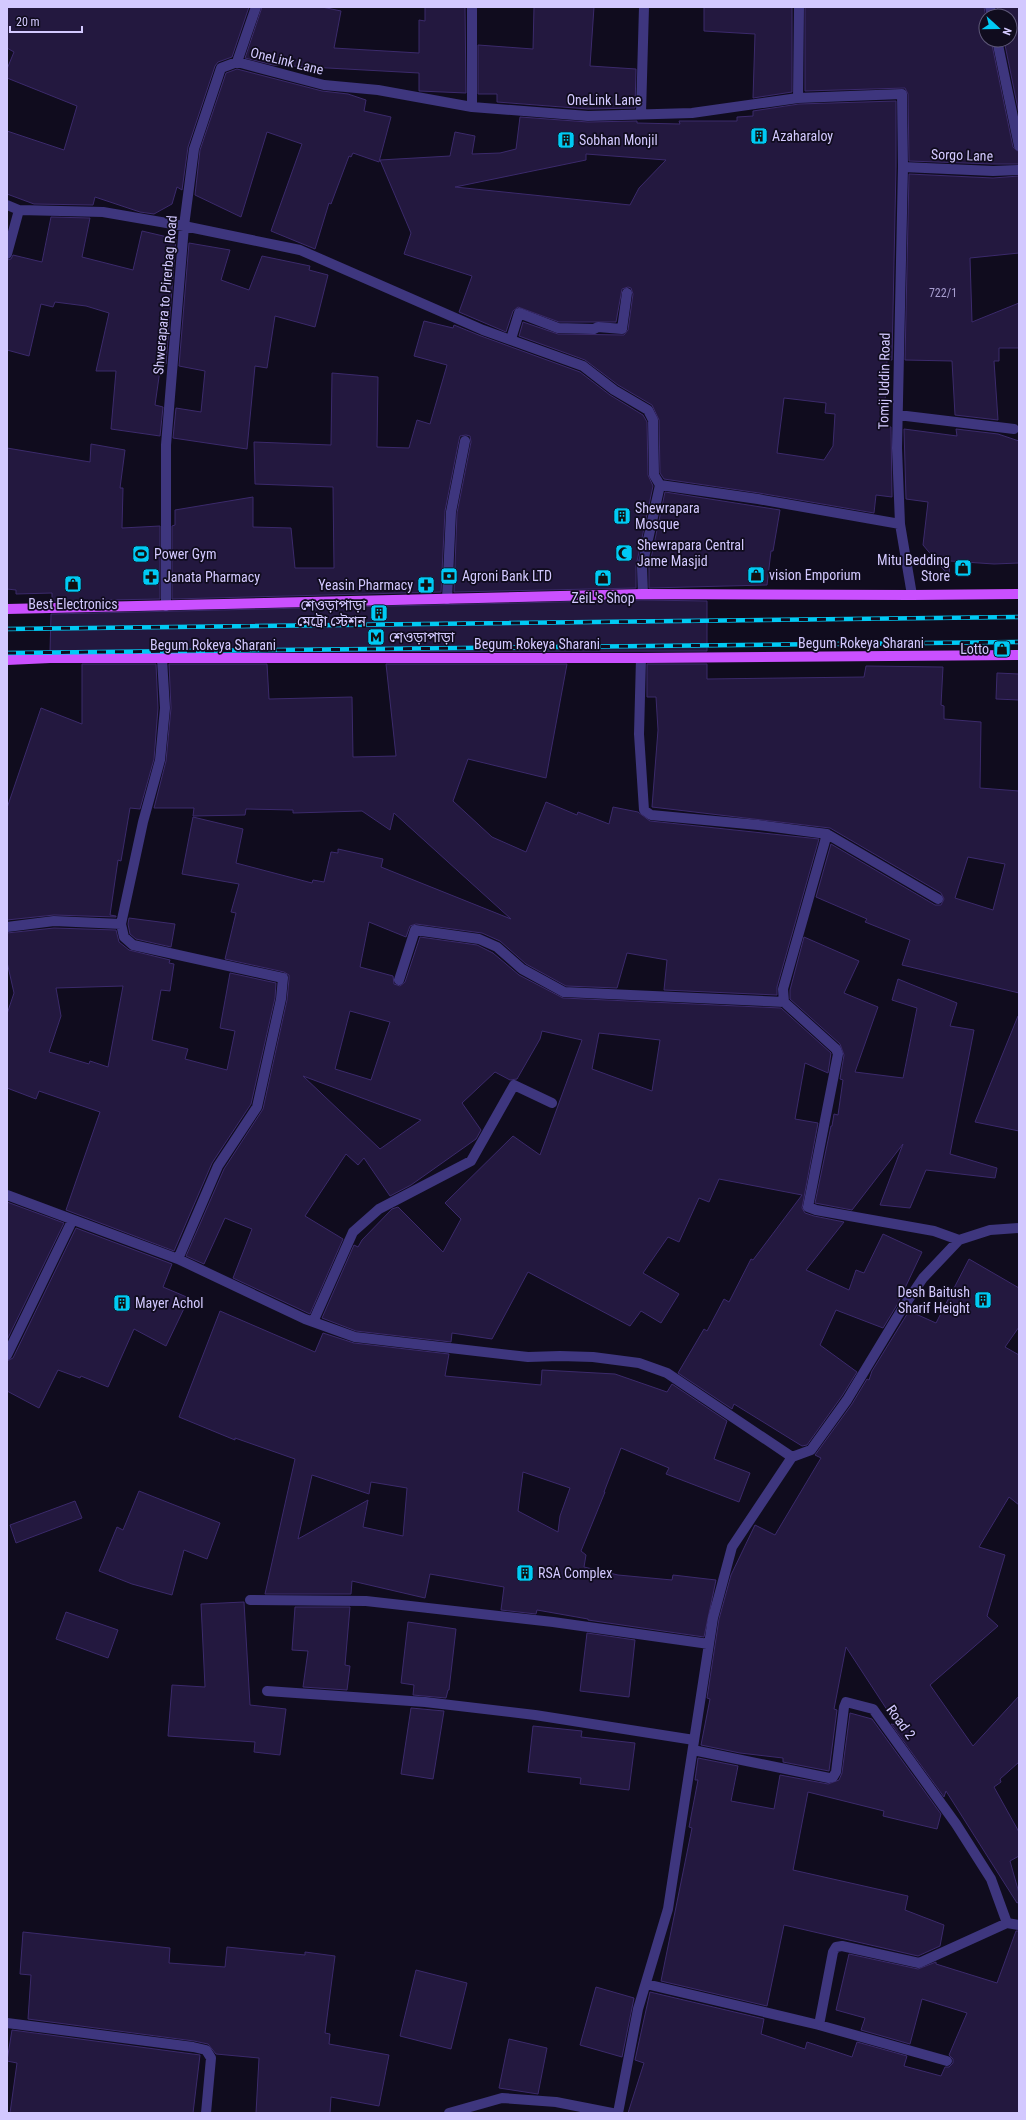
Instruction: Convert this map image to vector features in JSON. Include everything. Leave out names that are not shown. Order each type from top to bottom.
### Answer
[{"type":"main road","points":[[7,609],[643,594],[1019,594]]},
{"type":"main road","name":"Begum Rokeya Sharani","points":[[7,660],[1019,655]]},
{"type":"street","points":[[237,62],[256,7]]},
{"type":"street","points":[[472,7],[472,107]]},
{"type":"street","points":[[640,113],[644,7]]},
{"type":"street","points":[[798,98],[799,7]]},
{"type":"street","points":[[999,48],[1019,146]]},
{"type":"street","name":"OneLink Lane","points":[[237,62],[324,85],[378,90],[472,107],[588,116],[640,113],[692,113],[798,98],[902,94],[903,167]]},
{"type":"street","name":"Shwerapara to Pirerbag Road","points":[[166,606],[166,445],[184,226],[196,142],[220,68],[237,62]]},
{"type":"street","name":"Sorgo Lane","points":[[903,167],[993,171],[1019,170]]},
{"type":"street","name":"Tomij Uddin Road","points":[[903,167],[898,416],[900,524],[912,595]]},
{"type":"street","points":[[7,205],[19,210],[103,212],[184,226],[300,250],[483,330],[584,366],[614,390],[648,410],[654,420],[654,475],[660,486],[642,567],[643,594]]},
{"type":"street","points":[[7,254],[19,210]]},
{"type":"street","points":[[510,339],[519,313],[558,328],[594,329],[598,326],[622,329],[627,292]]},
{"type":"street","points":[[898,416],[1014,429]]},
{"type":"street","points":[[447,599],[451,512],[465,441]]},
{"type":"street","points":[[660,486],[758,499],[900,524]]},
{"type":"street","points":[[641,658],[639,734],[644,810],[646,812],[650,815],[758,825],[827,834],[938,899]]},
{"type":"street","points":[[162,659],[165,708],[160,760],[143,822],[121,924],[124,937],[133,945],[283,978],[281,998],[257,1107],[218,1166],[178,1259]]},
{"type":"street","points":[[784,1002],[783,989],[827,834]]},
{"type":"street","points":[[7,927],[54,922],[121,924]]},
{"type":"street","points":[[399,980],[415,930],[485,942],[497,947],[522,969],[564,992],[784,1002],[836,1049],[838,1054],[809,1205],[810,1209],[934,1231],[958,1240]]},
{"type":"street","points":[[313,1322],[353,1232],[379,1209],[471,1160],[514,1085],[552,1103]]},
{"type":"street","points":[[7,1195],[72,1221],[178,1259],[313,1322],[363,1338],[528,1358],[560,1356],[593,1357],[639,1363],[667,1373],[792,1457]]},
{"type":"street","points":[[7,1355],[72,1221]]},
{"type":"street","points":[[618,2113],[638,2009],[668,1909],[713,1618],[732,1547],[792,1457],[811,1450],[848,1400],[902,1309],[923,1278],[958,1240],[990,1230],[1019,1228]]},
{"type":"street","points":[[250,1600],[366,1601],[554,1622],[709,1644]]},
{"type":"street","points":[[267,1691],[425,1702],[535,1715],[693,1745]]},
{"type":"street","name":"Road 2","points":[[693,1745],[829,1778],[833,1777],[836,1772],[844,1707],[846,1702],[873,1709],[956,1824],[991,1879],[1007,1923]]},
{"type":"street","points":[[819,2025],[833,1952],[836,1947],[842,1946],[919,1963],[1007,1923],[1019,1925]]},
{"type":"street","points":[[646,1984],[819,2025],[947,2061]]},
{"type":"street","points":[[7,2023],[194,2047],[206,2050],[211,2058],[206,2113]]},
{"type":"street","points":[[449,2113],[502,2098],[556,2102],[612,2113]]},
{"type":"building","points":[[7,7],[249,7],[232,57],[218,62],[215,66],[188,147],[182,190],[177,187],[172,204],[154,214],[140,212],[95,197],[93,205],[34,204],[7,194],[7,131],[64,150],[77,106],[7,78],[7,69],[14,52],[7,48]]},
{"type":"building","points":[[262,7],[322,7],[341,11],[334,48],[419,53],[419,20],[425,21],[425,7],[465,7],[466,93],[419,91],[419,73],[273,65],[245,58]]},
{"type":"building","points":[[534,7],[594,7],[590,66],[636,69],[635,108],[588,109],[497,102],[497,94],[478,94],[478,45],[533,49]]},
{"type":"building","points":[[704,7],[792,7],[792,92],[753,98],[755,34],[704,31]]},
{"type":"building","points":[[805,7],[984,7],[978,8],[978,48],[993,48],[1013,147],[1019,152],[1019,164],[909,161],[908,94],[905,88],[805,91]]},
{"type":"building","points":[[1019,7],[1019,114],[1006,48],[1018,48],[1018,8],[997,8]]},
{"type":"building","points":[[237,69],[322,91],[348,94],[366,100],[364,111],[391,117],[379,162],[353,153],[351,157],[349,156],[331,204],[329,203],[315,249],[271,231],[302,144],[267,132],[241,217],[195,195],[200,150],[226,73]]},
{"type":"building","points":[[896,101],[892,360],[887,360],[884,426],[891,427],[892,497],[876,495],[874,513],[759,493],[664,479],[660,473],[659,420],[652,405],[618,385],[585,360],[519,336],[523,322],[558,334],[624,335],[628,330],[633,294],[631,288],[628,287],[622,289],[616,322],[559,322],[518,307],[513,311],[506,332],[459,312],[472,276],[404,254],[411,233],[380,160],[450,156],[455,132],[475,136],[472,154],[500,153],[516,149],[520,117],[588,122],[637,121],[637,123],[680,124],[679,121],[737,121],[737,117],[753,116],[753,111],[799,104]],"holes":[[[586,154],[666,160],[639,188],[630,205],[455,187],[586,160]],[[784,398],[826,403],[825,413],[835,414],[833,446],[824,460],[777,453]]]},
{"type":"building","points":[[909,174],[993,178],[1019,176],[1019,253],[970,258],[972,322],[1019,303],[1019,348],[999,348],[999,361],[994,361],[998,420],[955,415],[952,361],[905,360]]},
{"type":"building","points":[[51,217],[90,218],[82,257],[133,270],[142,231],[176,239],[166,364],[161,363],[155,405],[163,407],[160,436],[111,429],[116,371],[96,371],[109,313],[86,306],[55,302],[53,307],[41,304],[29,356],[7,350],[7,260],[11,259],[13,255],[42,262]]},
{"type":"building","points":[[189,243],[230,250],[221,280],[249,290],[262,256],[310,266],[309,270],[328,275],[315,327],[275,316],[267,368],[255,366],[247,449],[173,438],[176,408],[201,412],[205,371],[179,366]]},
{"type":"building","points":[[424,321],[453,328],[454,325],[580,372],[610,395],[643,415],[647,422],[648,475],[653,486],[636,566],[636,588],[454,592],[457,513],[471,442],[470,436],[466,435],[460,436],[445,511],[441,592],[172,599],[172,526],[175,525],[175,510],[253,497],[253,527],[291,528],[295,568],[334,568],[333,487],[255,484],[254,442],[331,445],[332,373],[378,377],[377,447],[409,448],[417,420],[430,424],[447,365],[414,356]]},
{"type":"building","points":[[904,429],[957,436],[956,429],[998,434],[1019,441],[1019,563],[994,564],[950,561],[949,576],[923,545],[928,502],[906,499]]},
{"type":"building","points":[[91,444],[125,450],[120,488],[123,488],[122,528],[160,526],[160,599],[52,601],[52,593],[16,594],[16,590],[7,589],[7,448],[90,462]]},
{"type":"building","points":[[665,492],[780,510],[773,551],[771,551],[767,585],[649,588],[649,568]]},
{"type":"building","points":[[643,600],[707,601],[707,651],[50,652],[51,614]]},
{"type":"building","points":[[82,664],[156,664],[158,708],[154,759],[140,809],[130,808],[121,861],[118,860],[110,915],[116,917],[54,915],[7,920],[7,808],[41,708],[82,724]]},
{"type":"building","points":[[169,664],[267,664],[269,699],[352,697],[353,757],[396,756],[386,664],[567,664],[546,778],[468,759],[453,801],[492,837],[526,852],[546,802],[577,815],[578,812],[609,824],[613,807],[638,812],[650,821],[819,839],[777,987],[777,995],[664,990],[667,960],[627,953],[617,988],[566,986],[526,964],[500,941],[482,933],[416,924],[410,926],[406,937],[369,922],[360,967],[393,976],[394,984],[400,986],[405,982],[420,937],[477,945],[493,953],[519,975],[563,998],[781,1008],[831,1053],[828,1073],[805,1063],[795,1119],[818,1123],[802,1208],[805,1213],[814,1216],[844,1222],[806,1270],[849,1290],[856,1270],[864,1273],[883,1234],[922,1252],[897,1305],[883,1328],[836,1310],[820,1345],[857,1372],[807,1445],[802,1446],[734,1404],[732,1409],[678,1373],[704,1329],[707,1331],[724,1299],[729,1302],[751,1259],[753,1260],[802,1195],[719,1179],[709,1202],[699,1198],[679,1242],[668,1237],[643,1273],[679,1294],[661,1323],[641,1311],[630,1326],[528,1272],[492,1339],[452,1333],[451,1342],[356,1331],[322,1318],[354,1245],[358,1247],[362,1240],[392,1209],[398,1207],[443,1252],[461,1219],[445,1203],[513,1136],[540,1155],[582,1040],[542,1031],[540,1039],[517,1079],[510,1080],[495,1072],[462,1103],[481,1130],[476,1139],[411,1185],[390,1196],[364,1158],[358,1165],[346,1154],[305,1216],[343,1239],[310,1314],[233,1278],[252,1229],[225,1218],[204,1264],[186,1256],[224,1169],[263,1109],[287,1000],[289,979],[289,975],[284,972],[225,959],[236,913],[231,912],[239,884],[182,874],[193,817],[243,829],[236,863],[312,883],[313,880],[324,882],[331,852],[338,853],[338,849],[383,859],[381,867],[511,919],[394,813],[390,830],[362,811],[293,813],[293,810],[246,809],[245,815],[193,816],[194,808],[154,808],[166,761],[171,708]],"holes":[[[350,1011],[390,1022],[371,1080],[335,1069]],[[599,1033],[660,1040],[652,1091],[592,1069]],[[303,1076],[421,1120],[380,1149]]]},
{"type":"building","points":[[647,664],[707,664],[707,679],[864,677],[866,666],[943,667],[941,705],[944,706],[944,719],[981,722],[980,788],[1019,791],[1019,993],[902,965],[910,940],[865,922],[867,919],[816,897],[831,844],[935,905],[941,905],[944,899],[941,893],[830,828],[652,807],[658,730],[656,697],[647,697]],"holes":[[[968,857],[1005,864],[993,910],[955,898]]]},
{"type":"building","points":[[997,673],[1019,674],[1019,700],[996,699]]},
{"type":"building","points":[[129,918],[175,924],[171,947],[136,939],[130,934],[128,924]]},
{"type":"building","points":[[54,928],[116,930],[119,942],[129,950],[170,960],[169,963],[174,964],[170,991],[161,990],[152,1040],[188,1049],[185,1059],[227,1070],[235,1031],[220,1028],[230,973],[276,983],[275,998],[251,1104],[212,1163],[174,1251],[66,1210],[100,1112],[39,1091],[36,1099],[7,1088],[7,1014],[14,993],[7,962],[7,933]],"holes":[[[123,986],[108,1067],[90,1061],[89,1064],[49,1052],[61,1016],[56,988]]]},
{"type":"building","points":[[804,937],[859,961],[844,993],[878,1007],[855,1072],[903,1078],[917,1008],[892,1000],[898,979],[957,1003],[950,1026],[974,1030],[950,1154],[997,1168],[995,1178],[926,1170],[910,1208],[880,1205],[903,1144],[852,1210],[815,1203],[834,1114],[838,1115],[843,1080],[840,1079],[844,1055],[840,1044],[790,999],[790,990]]},
{"type":"building","points":[[1019,1016],[1019,1131],[975,1122]]},
{"type":"building","points":[[7,1202],[64,1223],[7,1340]]},
{"type":"building","points":[[76,1228],[172,1264],[163,1287],[189,1298],[166,1346],[134,1329],[108,1387],[81,1376],[80,1378],[58,1370],[39,1408],[7,1391],[7,1361],[13,1358]]},
{"type":"building","points":[[969,1259],[1019,1288],[1019,1327],[1005,1347],[1019,1355],[1019,1505],[1009,1497],[979,1547],[1005,1555],[987,1616],[998,1626],[930,1685],[973,1746],[1019,1696],[1019,1762],[1000,1779],[1001,1782],[994,1787],[1019,1832],[1019,1856],[1010,1861],[1019,1893],[1019,1902],[1017,1903],[946,1791],[944,1797],[891,1724],[897,1725],[846,1647],[834,1709],[837,1710],[829,1771],[783,1762],[783,1758],[740,1753],[701,1745],[710,1699],[707,1698],[719,1619],[731,1575],[755,1525],[775,1535],[821,1458],[815,1455],[852,1404],[867,1379],[869,1380],[872,1371],[909,1311],[936,1323]]},
{"type":"building","points":[[220,1311],[315,1352],[323,1333],[354,1343],[449,1354],[445,1376],[541,1385],[542,1370],[615,1374],[667,1392],[672,1384],[727,1421],[714,1459],[750,1473],[739,1502],[666,1474],[669,1468],[621,1448],[581,1551],[586,1555],[584,1567],[618,1575],[672,1580],[673,1575],[716,1580],[704,1637],[588,1620],[537,1610],[536,1614],[501,1610],[504,1587],[430,1574],[425,1598],[352,1581],[351,1594],[265,1594],[295,1459],[235,1438],[235,1440],[179,1417]],"holes":[[[523,1472],[570,1488],[560,1516],[558,1532],[518,1511]],[[312,1475],[369,1494],[371,1482],[407,1488],[403,1536],[363,1527],[368,1500],[298,1539]]]},
{"type":"building","points":[[139,1491],[220,1523],[207,1559],[184,1550],[172,1595],[132,1584],[99,1571],[117,1527],[123,1530]]},
{"type":"building","points":[[75,1501],[82,1518],[16,1543],[10,1525]]},
{"type":"building","points":[[244,1602],[250,1705],[286,1709],[280,1755],[254,1752],[255,1742],[168,1736],[172,1685],[205,1687],[201,1604]]},
{"type":"building","points":[[295,1607],[350,1607],[345,1665],[350,1666],[347,1690],[303,1687],[308,1651],[292,1650]]},
{"type":"building","points":[[66,1612],[118,1630],[108,1658],[56,1639]]},
{"type":"building","points":[[408,1622],[456,1629],[449,1690],[446,1698],[413,1695],[414,1685],[401,1683]]},
{"type":"building","points":[[587,1633],[635,1640],[629,1697],[580,1691]]},
{"type":"building","points":[[411,1708],[444,1711],[433,1779],[401,1774]]},
{"type":"building","points":[[850,1713],[872,1719],[941,1814],[937,1829],[883,1816],[884,1811],[808,1792],[793,1870],[908,1896],[905,1910],[944,1925],[940,1946],[918,1956],[784,1925],[767,2006],[661,1981],[692,1828],[689,1827],[698,1780],[695,1780],[698,1758],[738,1766],[731,1801],[774,1809],[780,1775],[828,1784],[839,1780],[842,1773]]},
{"type":"building","points":[[533,1726],[582,1731],[581,1737],[635,1743],[629,1790],[580,1784],[581,1778],[528,1772]]},
{"type":"building","points":[[1016,1931],[1019,1931],[1019,2113],[628,2113],[644,2063],[635,2060],[650,1992],[764,2019],[761,2034],[805,2049],[807,2042],[852,2057],[857,2042],[907,2056],[904,2066],[941,2076],[945,2067],[949,2067],[953,2063],[953,2059],[949,2055],[967,2013],[922,1999],[910,2044],[861,2030],[865,2018],[836,2010],[849,1954],[918,1969],[936,1962],[936,1964],[997,1983]]},
{"type":"building","points":[[23,1932],[170,1948],[169,1963],[225,1967],[227,1947],[305,1955],[305,1952],[335,1956],[325,2033],[330,2034],[329,2044],[389,2055],[379,2106],[331,2097],[330,2113],[256,2113],[259,2058],[216,2054],[208,2044],[194,2041],[28,2019],[31,1975],[20,1974]]},
{"type":"building","points":[[416,1970],[467,1983],[451,2049],[400,2036]]},
{"type":"building","points":[[596,1987],[634,1998],[622,2057],[580,2045]]},
{"type":"building","points":[[12,2030],[200,2055],[193,2113],[10,2113],[17,2063],[7,2061]]},
{"type":"building","points":[[509,2039],[547,2048],[538,2094],[499,2088]]},
{"type":"railway","points":[[7,629],[1019,617]]},
{"type":"railway","points":[[7,653],[1019,642]]},
{"type":"place","name":"Azaharaloy","points":[[759,136]]},
{"type":"place","name":"Sobhan Monjil","points":[[566,140]]},
{"type":"place","name":"Shewrapara Mosque","points":[[622,516]]},
{"type":"place","name":"Shewrapara Central Jame Masjid","points":[[624,553]]},
{"type":"place","name":"Power Gym","points":[[141,554]]},
{"type":"place","name":"Mitu Bedding Store","points":[[963,568]]},
{"type":"place","name":"vision Emporium","points":[[756,575]]},
{"type":"place","name":"Agroni Bank LTD","points":[[449,576]]},
{"type":"place","name":"Janata Pharmacy","points":[[151,577]]},
{"type":"place","name":"ZeiL's Shop","points":[[603,578]]},
{"type":"place","name":"Best Electronics","points":[[73,584]]},
{"type":"place","name":"Yeasin Pharmacy","points":[[426,585]]},
{"type":"place","name":"শেওড়াপাড়া মেট্রো স্টেশন","points":[[379,613]]},
{"type":"place","name":"শেওড়াপাড়া","points":[[376,637]]},
{"type":"place","name":"Lotto","points":[[1002,649]]},
{"type":"place","name":"Desh Baitush Sharif Height","points":[[983,1300]]},
{"type":"place","name":"Mayer Achol","points":[[122,1303]]},
{"type":"place","name":"RSA Complex","points":[[525,1573]]}]
